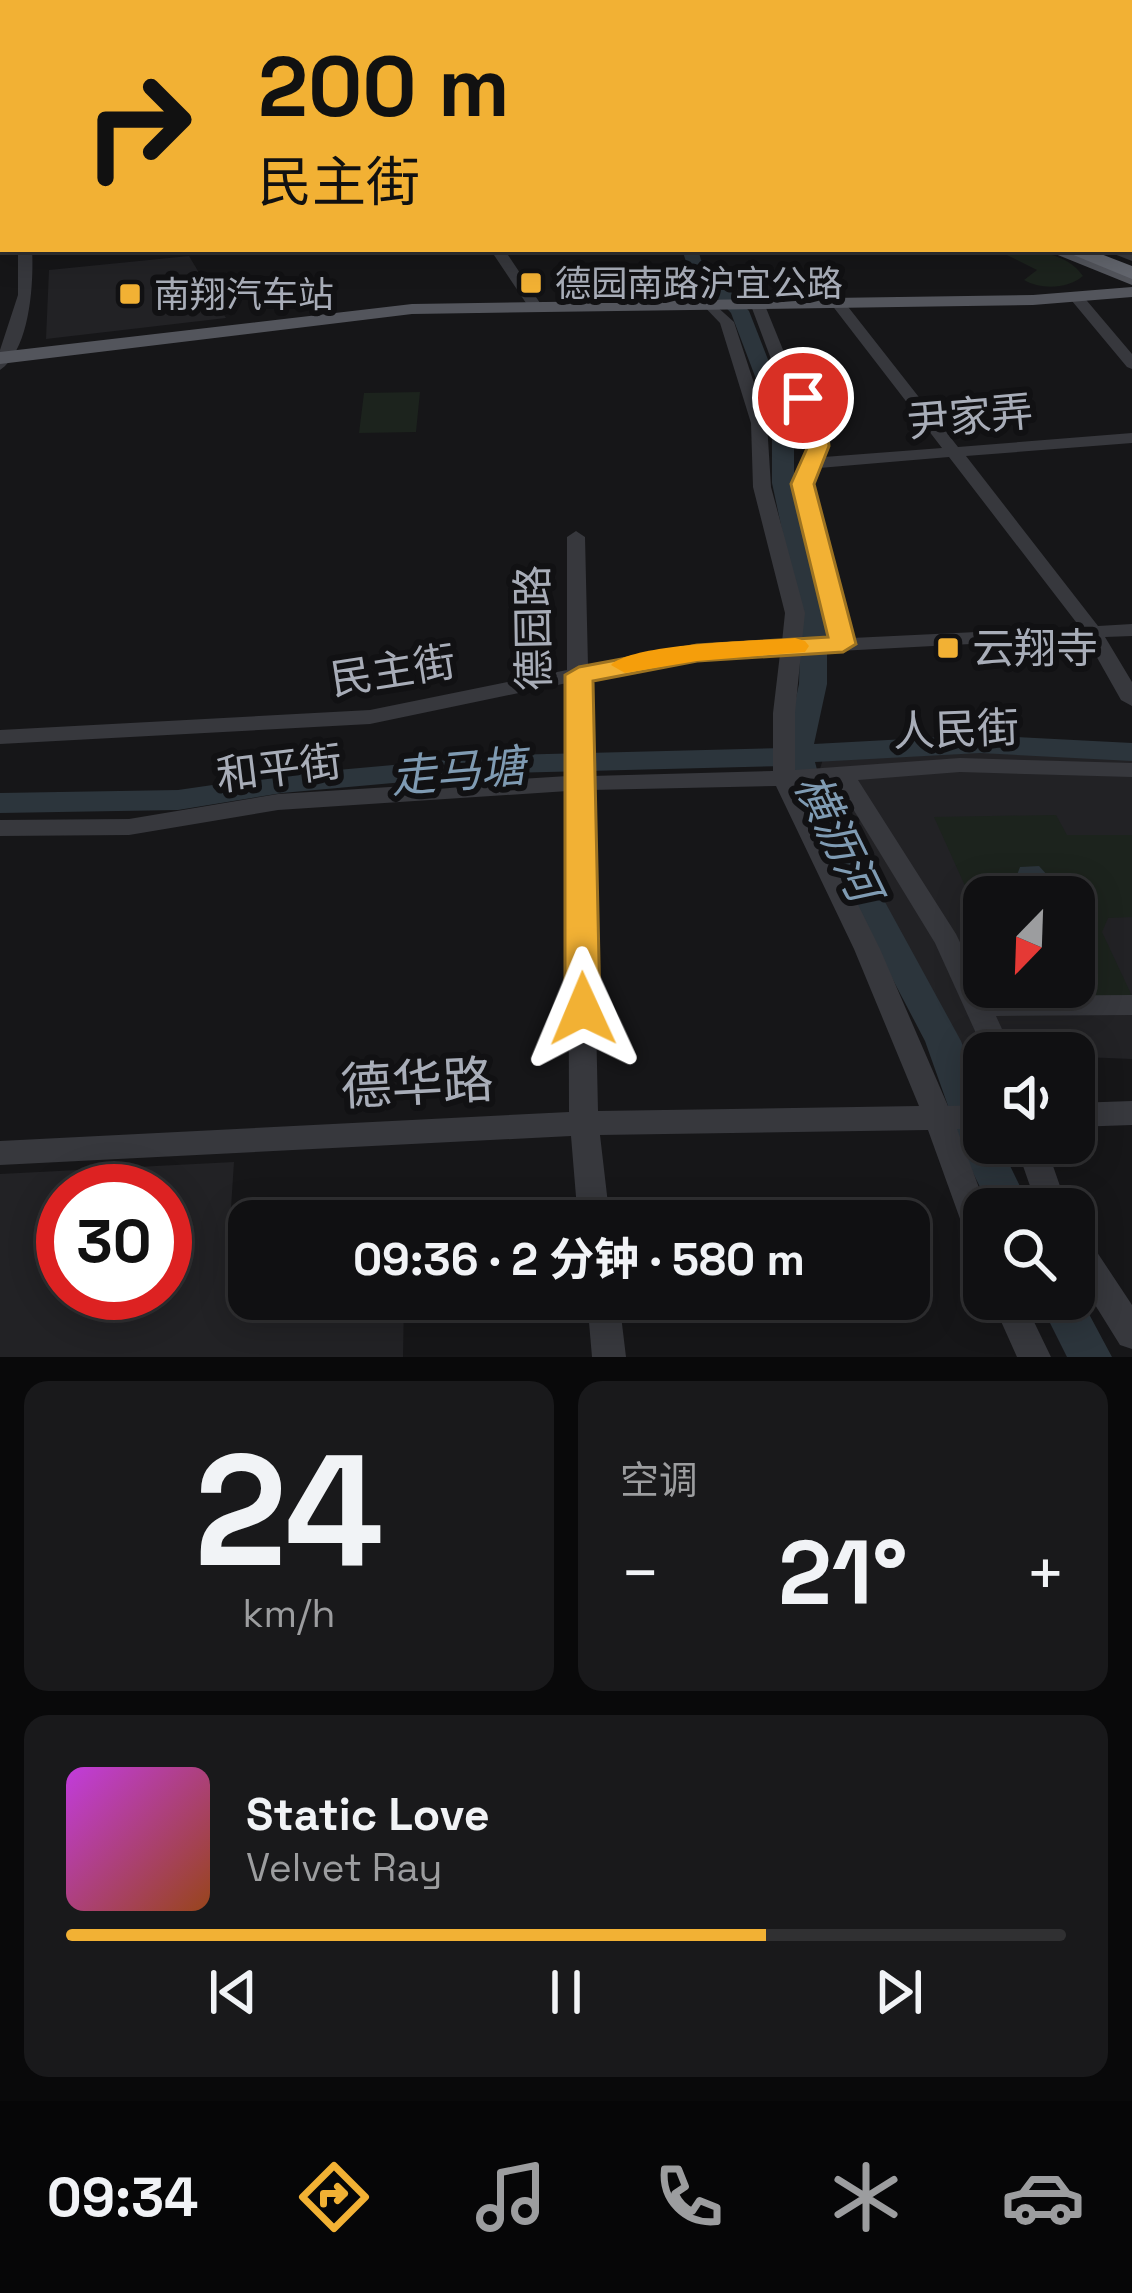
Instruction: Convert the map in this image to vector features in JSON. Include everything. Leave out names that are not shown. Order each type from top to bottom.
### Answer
[{"type":"highway","points":[[1085,252],[1132,277]]},
{"type":"main road","points":[[1085,252],[1091,270],[1085,296]]},
{"type":"main road","points":[[2,357],[352,314],[534,303],[1085,296],[1132,277]]},
{"type":"street","points":[[2,357],[27,296],[25,252]]},
{"type":"street","points":[[499,252],[534,303]]},
{"type":"street","points":[[1085,296],[1132,364]]},
{"type":"street","points":[[835,299],[1095,640],[1132,700]]},
{"type":"street","points":[[713,301],[727,322],[759,423],[762,487],[795,613],[802,770],[963,1189]]},
{"type":"street","points":[[749,301],[814,419],[818,446],[803,484],[843,644],[1095,640],[1132,630]]},
{"type":"street","name":"尹家弄","points":[[813,463],[1132,438]]},
{"type":"street","name":"德园路","points":[[576,537],[584,1123],[592,1200]]},
{"type":"street","name":"民主街","points":[[0,736],[370,717],[697,653],[843,644]]},
{"type":"street","name":"人民街","points":[[802,770],[961,765],[1132,770]]},
{"type":"street","name":"和平街","points":[[0,828],[129,827],[278,802],[580,768],[802,770]]},
{"type":"street","points":[[802,770],[927,904],[963,976]]},
{"type":"street","points":[[1095,1005],[1132,1005]]},
{"type":"street","points":[[1095,1114],[1132,1113]]},
{"type":"street","name":"德华路","points":[[0,1153],[584,1123],[963,1118]]},
{"type":"street","points":[[1095,1277],[1132,1334]]},
{"type":"street","points":[[605,1320],[609,1357]]},
{"type":"street","points":[[1017,1320],[1034,1357]]},
{"type":"shaded area","points":[[1001,252],[1055,256],[1083,276],[1062,286],[1024,280],[1037,270]]},
{"type":"shaded area","name":"南翔汽车站","points":[[189,256],[226,318],[46,339],[49,270]]},
{"type":"shaded area","points":[[420,392],[416,432],[359,433],[364,393]]},
{"type":"shaded area","points":[[889,742],[1132,756],[1132,1059],[1095,1058],[1095,1032],[963,1032],[963,1057],[816,782],[823,759]]},
{"type":"shaded area","points":[[1056,815],[1067,835],[1132,835],[1132,917],[1108,918],[1102,932],[1132,996],[1095,997],[1095,876],[963,876],[963,881],[934,817]]},
{"type":"shaded area","points":[[1039,866],[1048,876],[1018,876],[1020,867]]},
{"type":"shaded area","points":[[234,1162],[228,1200],[228,1320],[404,1320],[403,1357],[0,1357],[0,1174],[36,1172],[36,1320],[192,1320],[192,1164]]},
{"type":"waterway","name":"横沥河","points":[[691,252],[693,261],[740,311],[777,408],[783,483],[814,619],[813,684],[798,754]]},
{"type":"waterway","name":"走马塘","points":[[798,754],[980,744],[1132,752]]},
{"type":"waterway","name":"走马塘","points":[[0,803],[178,800],[282,784],[504,764],[772,760],[798,754]]},
{"type":"waterway","name":"横沥河","points":[[798,754],[806,785],[943,1041],[1000,1188]]},
{"type":"waterway","name":"横沥河","points":[[1070,1320],[1090,1357]]},
{"type":"slow traffic","points":[[625,665],[697,653],[795,646]]},
{"type":"place","name":"德园南路沪宜公路","points":[[531,283]]},
{"type":"place","name":"南翔汽车站","points":[[130,294]]},
{"type":"place","name":"云翔寺","points":[[948,648]]},
{"type":"route","points":[[583,1009],[579,675],[697,653],[843,644],[802,479],[818,446],[817,428],[803,398]]}]
